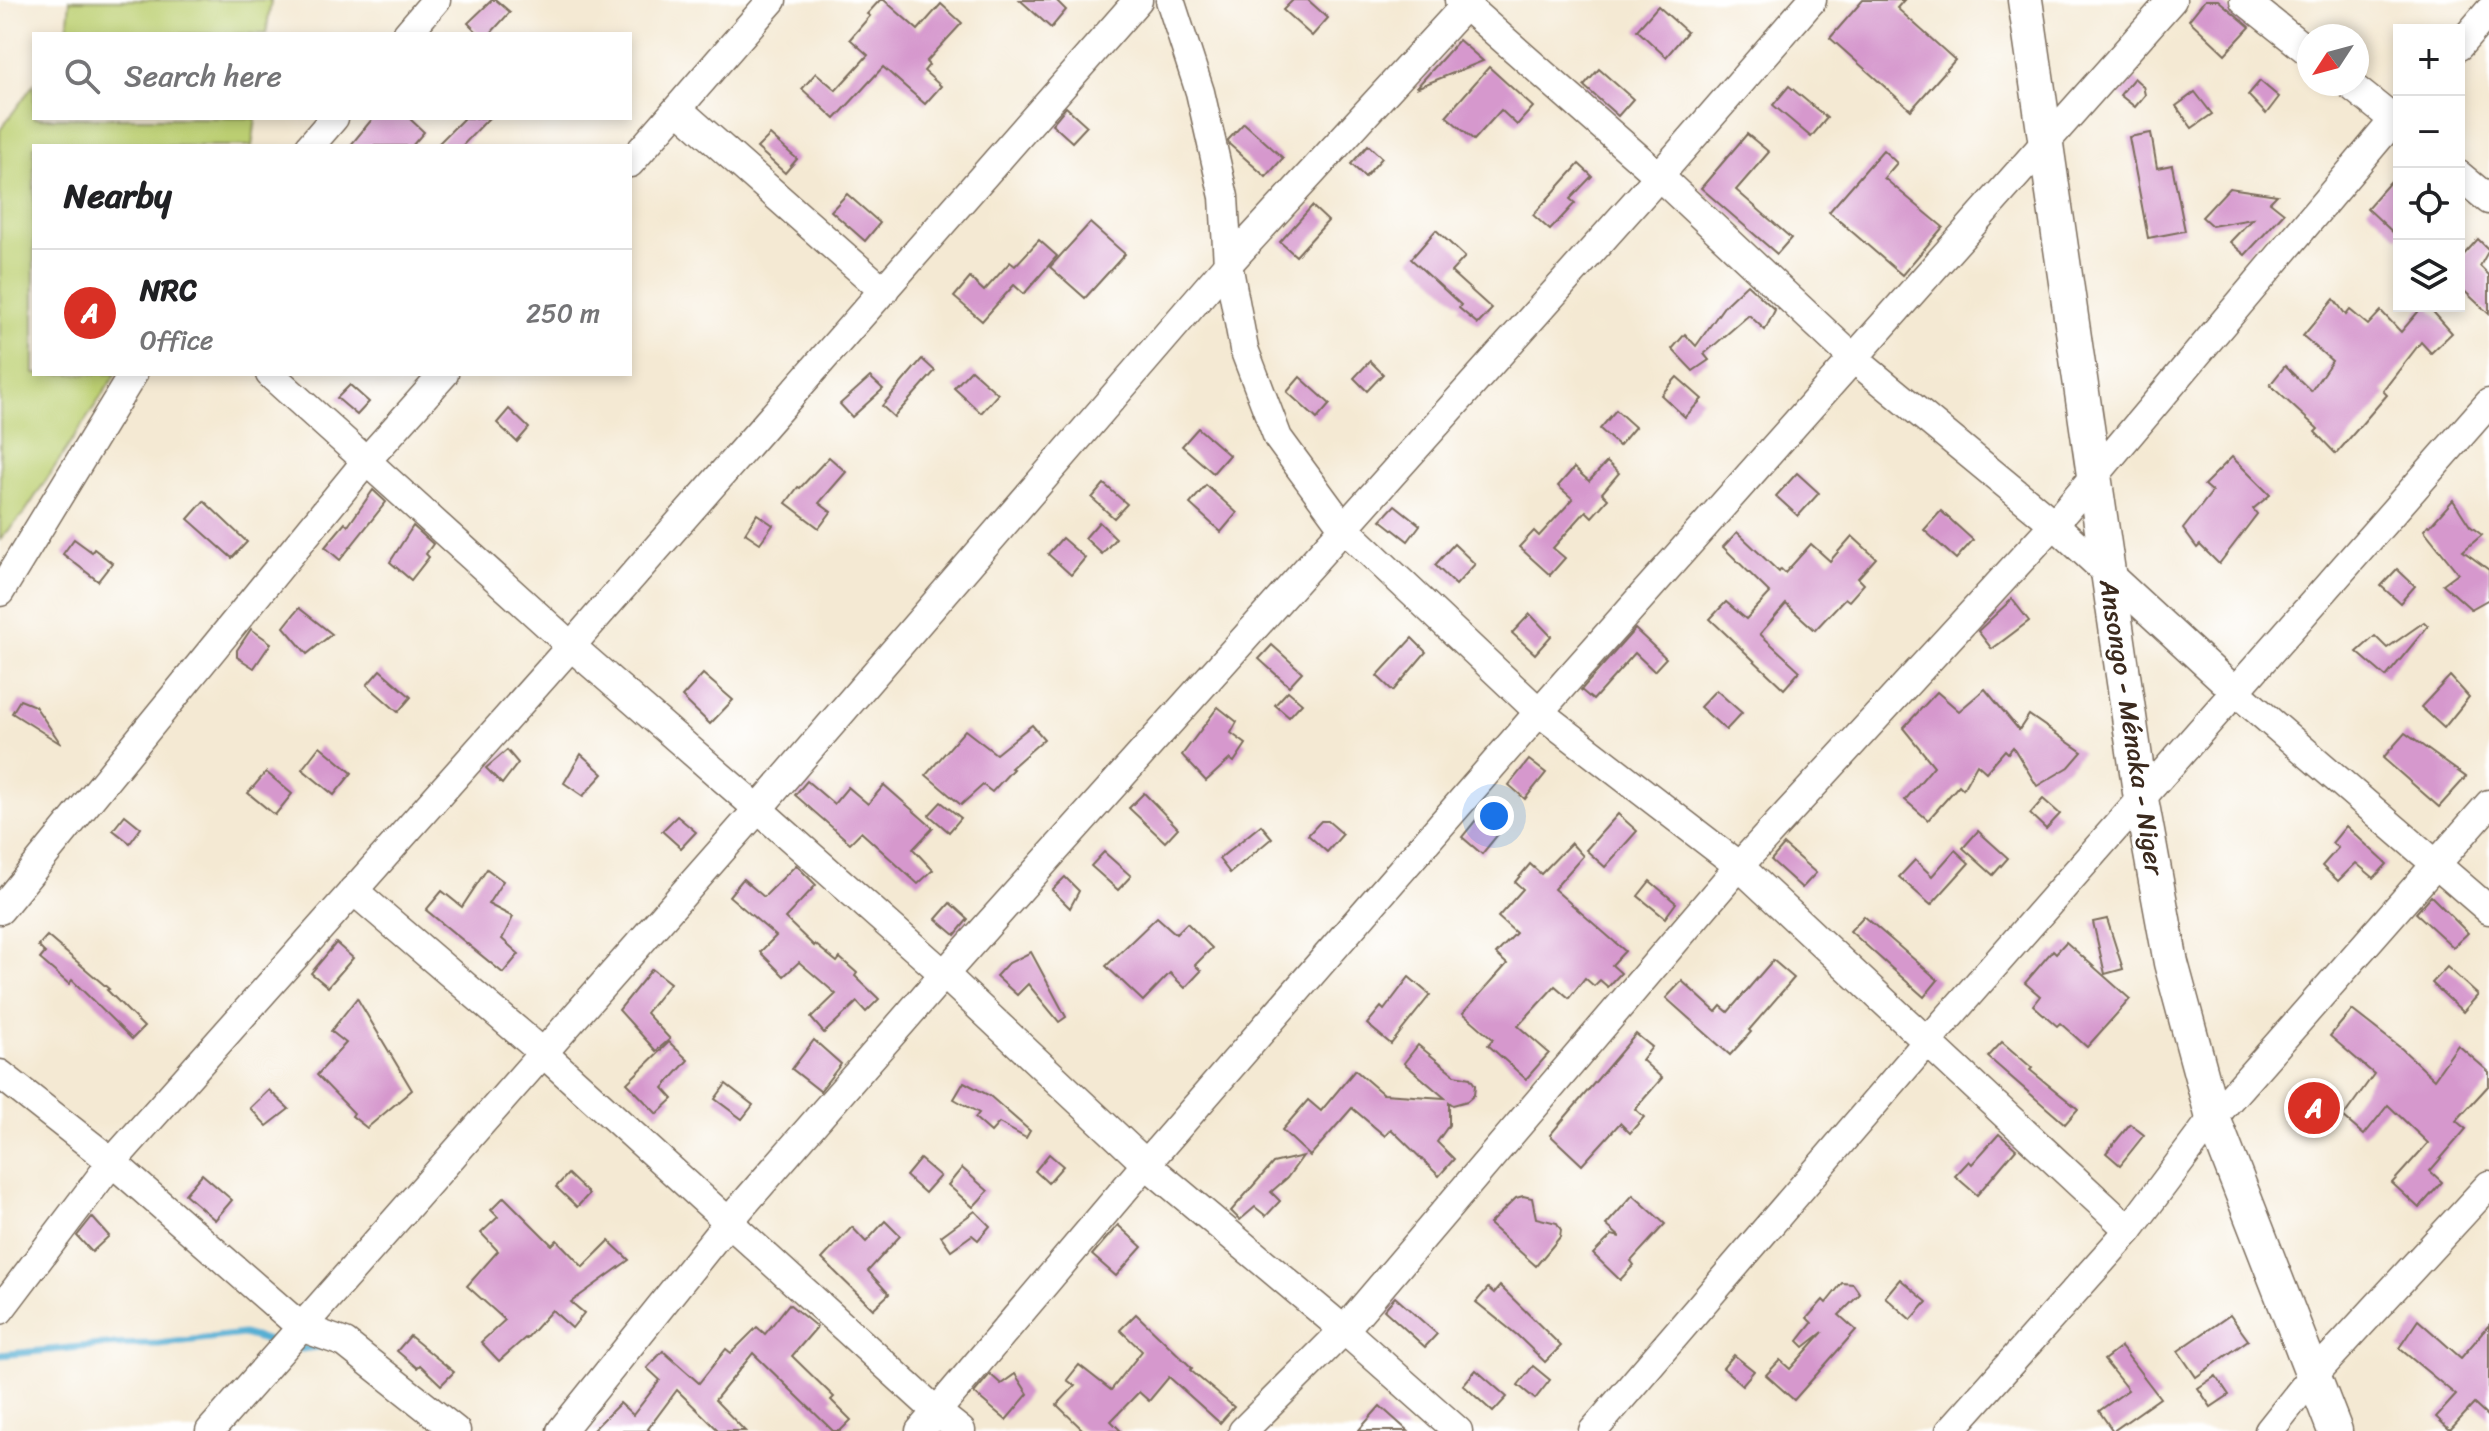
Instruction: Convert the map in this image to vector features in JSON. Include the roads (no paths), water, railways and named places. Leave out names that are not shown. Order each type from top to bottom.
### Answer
[{"type":"main road","name":"Ansongo - Ménaka - Niger","points":[[2025,0],[2141,799],[2171,963],[2213,1118],[2335,1431]]},
{"type":"street","points":[[409,32],[436,0]]},
{"type":"street","points":[[632,161],[772,0]]},
{"type":"street","points":[[0,1310],[112,1162],[571,646],[1138,0]]},
{"type":"street","points":[[1170,0],[1200,92],[1224,197],[1228,264],[1244,349],[1278,438],[1344,528],[1539,712],[1739,866],[2129,1230]]},
{"type":"street","points":[[561,1431],[729,1221],[944,974],[1659,176],[1812,0]]},
{"type":"street","points":[[929,1422],[1146,1164],[1539,712],[2172,0]]},
{"type":"street","points":[[2244,0],[2297,42]]},
{"type":"street","points":[[210,1431],[758,809],[1228,264],[1465,2],[1659,176],[1853,358],[2054,524],[2235,691],[2489,910]]},
{"type":"street","points":[[2465,39],[2489,11]]},
{"type":"street","points":[[2365,96],[2393,116]]},
{"type":"street","points":[[678,109],[884,291]]},
{"type":"street","points":[[312,144],[332,120]]},
{"type":"street","points":[[1243,1431],[1344,1330],[1739,866],[2054,524],[2393,124]]},
{"type":"street","points":[[2465,180],[2489,200]]},
{"type":"street","points":[[0,592],[132,376]]},
{"type":"street","points":[[272,376],[571,646],[944,974],[1146,1164],[1344,1330],[1458,1431]]},
{"type":"street","points":[[0,910],[367,460],[442,376]]},
{"type":"street","points":[[1593,1431],[1926,1043],[2489,403]]},
{"type":"street","points":[[1950,1431],[2129,1230],[2213,1118],[2489,804]]},
{"type":"street","points":[[353,890],[542,1052],[729,1221],[929,1422],[961,1431]]},
{"type":"street","points":[[0,1074],[112,1162],[301,1327],[345,1343],[456,1431]]},
{"type":"street","points":[[2269,1431],[2312,1377],[2489,1185]]},
{"type":"waterway","points":[[0,1355],[101,1345],[159,1344],[243,1334],[276,1343]]},
{"type":"waterway","points":[[292,1347],[323,1346]]},
{"type":"place","name":"NRC","points":[[2314,1108]]}]
